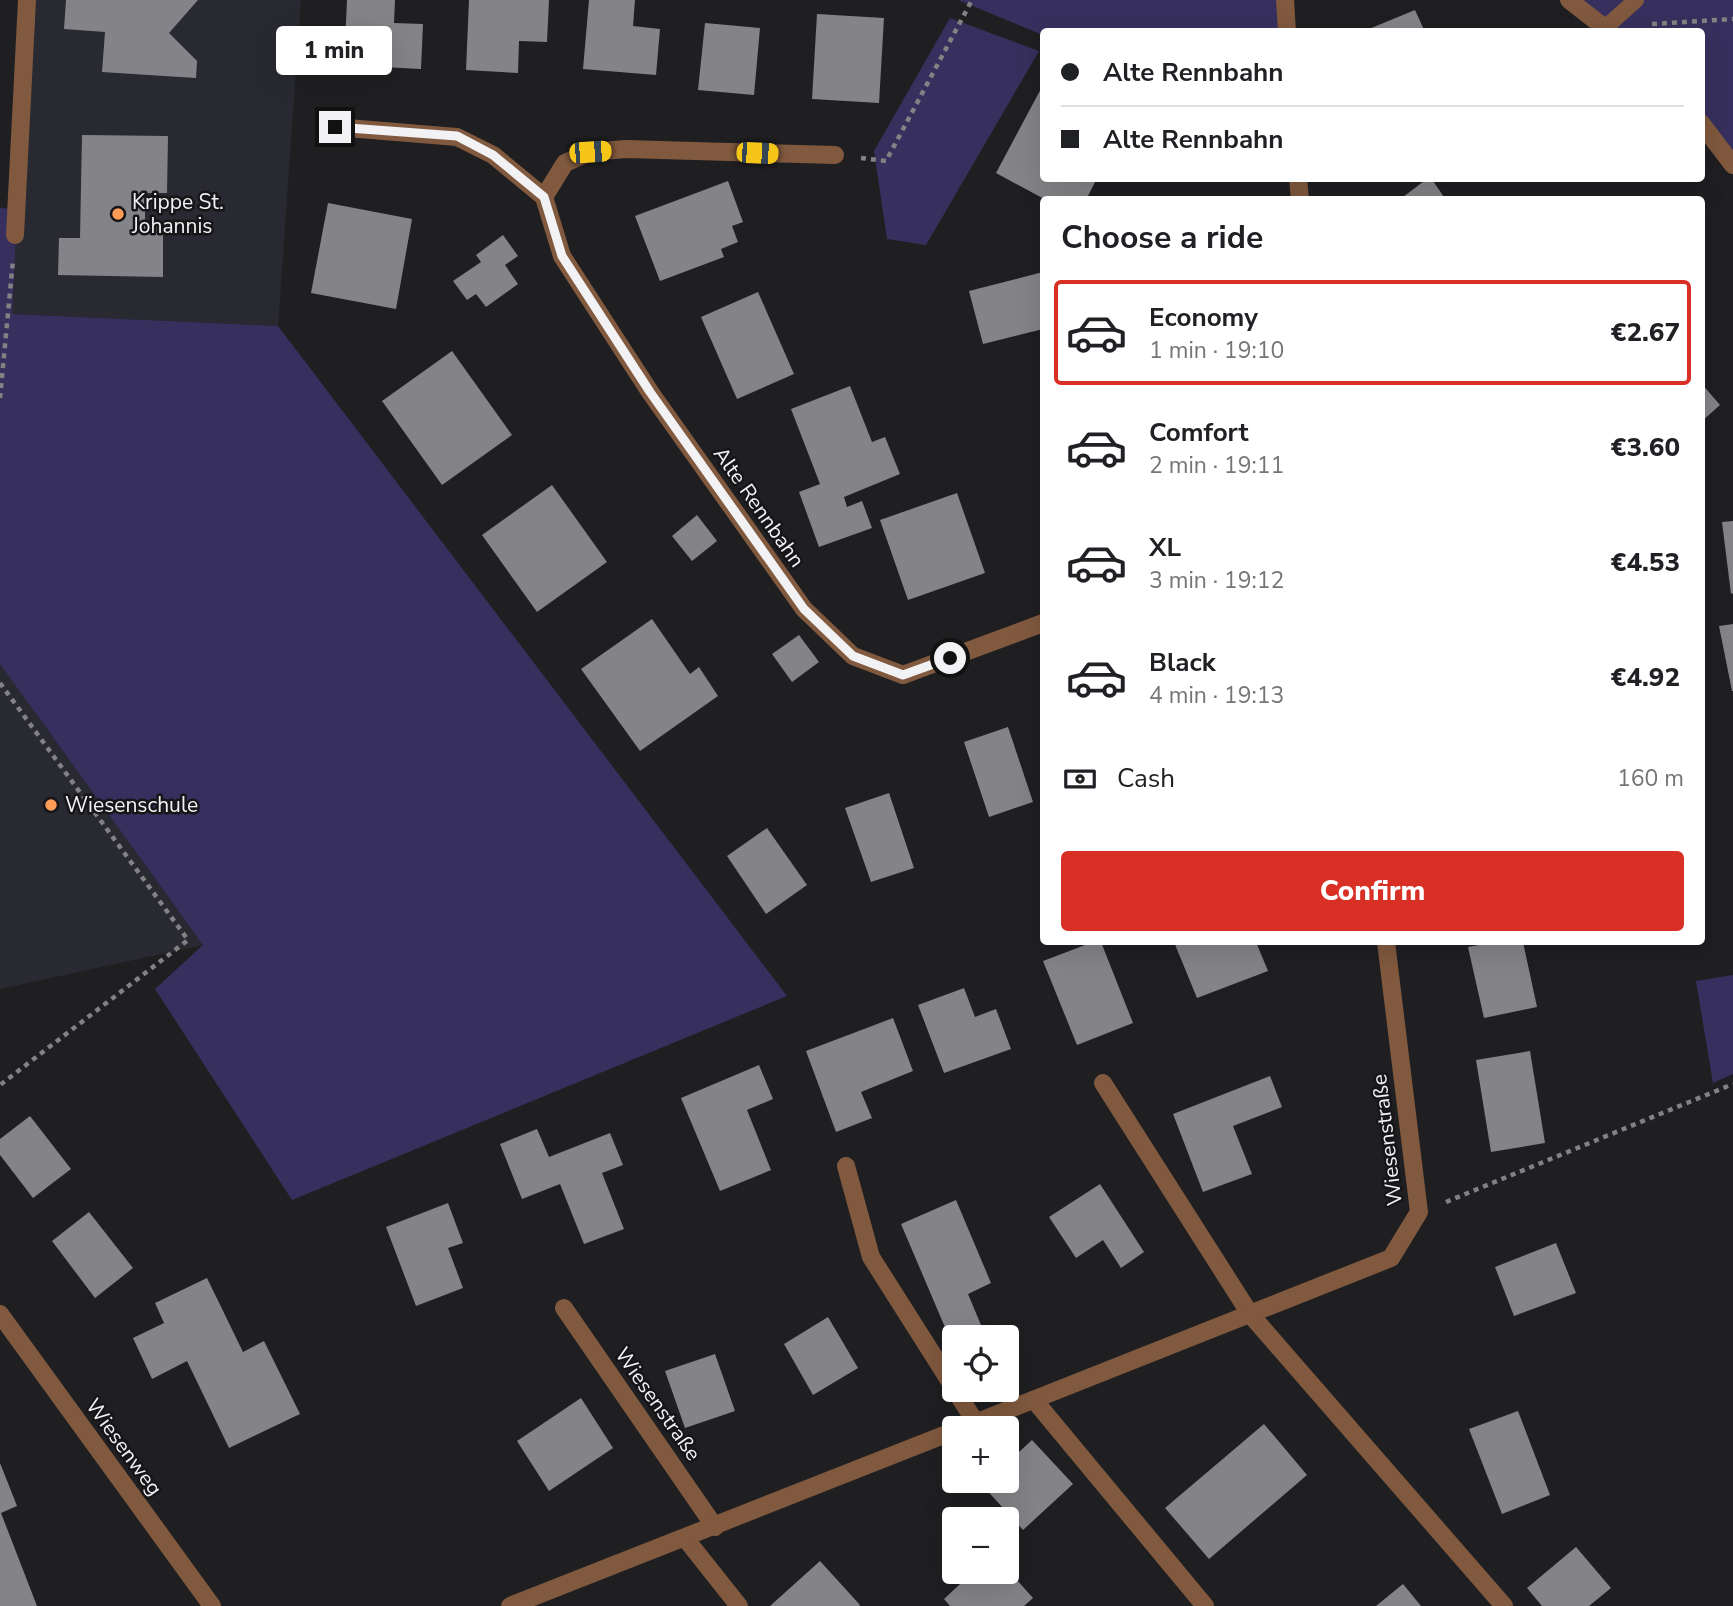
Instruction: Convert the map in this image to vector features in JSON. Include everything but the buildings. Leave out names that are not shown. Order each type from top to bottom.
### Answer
[{"type":"street","points":[[15,235],[27,0]]},
{"type":"street","points":[[1284,0],[1287,28]]},
{"type":"street","points":[[1569,0],[1607,28]]},
{"type":"street","points":[[335,127],[457,136],[493,155],[544,197],[565,163],[590,152],[626,149],[835,155]]},
{"type":"street","points":[[1705,128],[1733,165]]},
{"type":"street","name":"Alte Rennbahn","points":[[544,197],[562,256],[650,392],[804,609],[853,656],[903,675],[1040,624]]},
{"type":"street","name":"Wiesenstraße","points":[[992,1416],[1391,1258],[1419,1213],[1385,945]]},
{"type":"street","points":[[1103,1083],[1250,1314],[1504,1606]]},
{"type":"street","name":"Wiesenstraße","points":[[846,1166],[870,1258],[942,1370]]},
{"type":"street","name":"Wiesenstraße","points":[[564,1308],[715,1527]]},
{"type":"street","name":"Wiesenweg","points":[[0,1314],[212,1606]]},
{"type":"street","points":[[1034,1400],[1205,1606]]},
{"type":"street","points":[[510,1606],[558,1599],[685,1538],[942,1437]]},
{"type":"street","points":[[685,1538],[739,1606]]},
{"type":"lane","points":[[1609,28],[1636,0]]},
{"type":"path","points":[[835,155],[886,161],[972,0]]},
{"type":"path","points":[[1620,28],[1733,19]]},
{"type":"path","points":[[0,398],[15,235]]},
{"type":"path","points":[[0,683],[188,940],[0,1085]]},
{"type":"path","points":[[1419,1213],[1733,1084]]},
{"type":"shaded area","points":[[27,0],[301,0],[278,326],[11,314]]},
{"type":"shaded area","points":[[958,0],[1285,0],[1287,28],[1040,28],[1040,34]]},
{"type":"shaded area","points":[[1569,0],[1733,0],[1733,165],[1705,128],[1705,28],[1606,28]]},
{"type":"shaded area","points":[[950,18],[1039,51],[926,245],[887,239],[874,151]]},
{"type":"shaded area","points":[[0,208],[17,209],[12,314],[278,326],[787,996],[292,1200],[155,989],[203,945],[0,664]]},
{"type":"shaded area","name":"Wiesenschule","points":[[0,664],[203,945],[0,989]]},
{"type":"shaded area","points":[[1733,975],[1733,1074],[1713,1083],[1696,981]]},
{"type":"place","name":"Krippe St. Johannis","points":[[118,214]]},
{"type":"place","name":"Wiesenschule","points":[[51,805]]},
{"type":"route","points":[[335,127],[457,136],[493,155],[544,197],[562,256],[650,392],[804,609],[853,656],[903,675],[950,658]]}]
